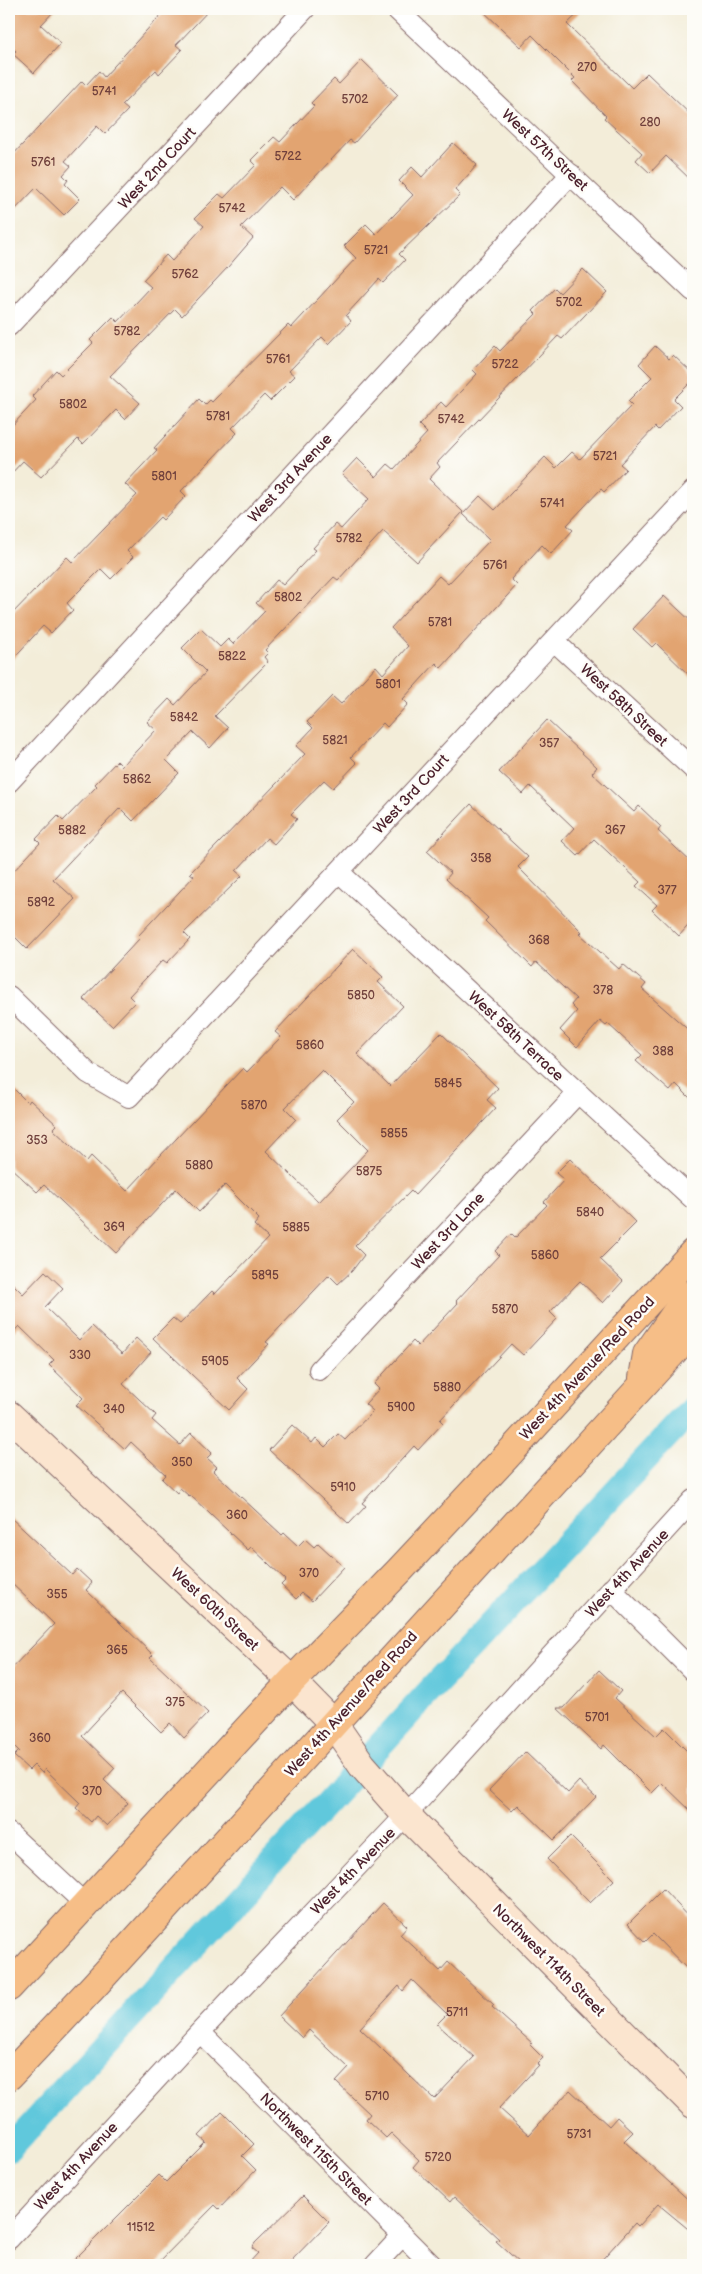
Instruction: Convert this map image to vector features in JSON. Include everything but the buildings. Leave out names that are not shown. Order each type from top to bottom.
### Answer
[{"type":"main road","name":"West 4th Avenue/Red Road","points":[[9,1987],[292,1681],[412,1557],[693,1253]]},
{"type":"main road","points":[[641,1387],[647,1354],[675,1314],[693,1294]]},
{"type":"main road","name":"West 4th Avenue/Red Road","points":[[9,2076],[93,1987],[693,1330]]},
{"type":"street","name":"West 2nd Court","points":[[9,326],[305,9]]},
{"type":"street","name":"West 57th Street","points":[[396,9],[693,291]]},
{"type":"street","name":"West 3rd Avenue","points":[[9,782],[571,174]]},
{"type":"street","name":"West 3rd Court","points":[[9,996],[88,1073],[128,1097],[693,491]]},
{"type":"street","name":"West 58th Street","points":[[554,641],[693,769]]},
{"type":"street","name":"West 58th Terrace","points":[[338,872],[693,1199]]},
{"type":"street","name":"West 3rd Lane","points":[[319,1370],[578,1093]]},
{"type":"street","name":"West 60th Street","points":[[9,1416],[292,1681],[333,1723],[362,1765],[406,1815]]},
{"type":"street","name":"West 4th Avenue","points":[[9,2238],[200,2032],[406,1815],[693,1500]]},
{"type":"street","points":[[611,1589],[693,1671]]},
{"type":"street","name":"Northwest 114th Street","points":[[406,1815],[693,2104]]},
{"type":"street","points":[[9,1833],[86,1905]]},
{"type":"street","name":"Northwest 115th Street","points":[[200,2032],[432,2265]]},
{"type":"street","points":[[375,2265],[402,2236]]},
{"type":"waterway","points":[[9,2149],[426,1695],[693,1408]]}]
